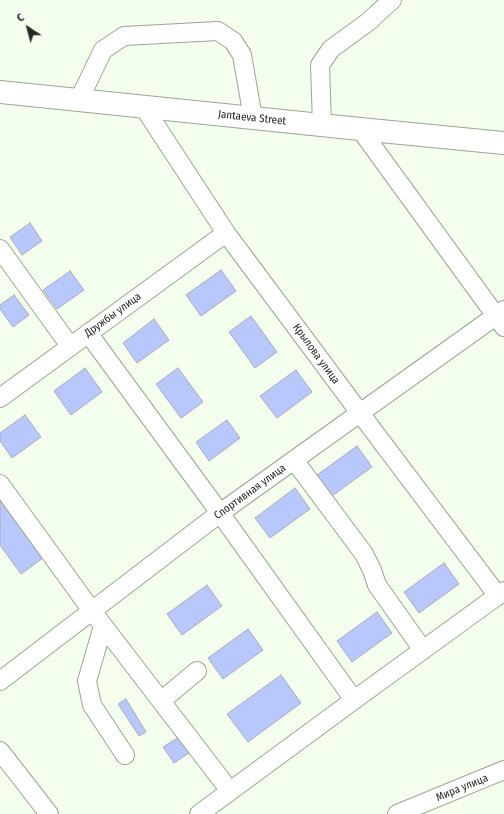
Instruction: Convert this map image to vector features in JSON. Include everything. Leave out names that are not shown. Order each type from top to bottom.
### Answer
[{"type":"main road","name":"Jantaeva Street","points":[[0,92],[504,143]]},
{"type":"street","points":[[322,125],[320,65],[331,49],[368,22],[392,0]]},
{"type":"street","points":[[79,100],[102,50],[124,36],[218,31],[233,41],[242,55],[253,118]]},
{"type":"street","name":"Крылова улица","points":[[143,106],[226,232],[360,413],[501,594]]},
{"type":"street","points":[[360,129],[501,318]]},
{"type":"street","name":"Дружбы улица","points":[[0,398],[226,232]]},
{"type":"street","points":[[0,249],[70,346]]},
{"type":"street","name":"Спортивная улица","points":[[0,681],[220,513],[360,413],[501,318]]},
{"type":"street","points":[[88,333],[220,513],[354,700]]},
{"type":"street","points":[[294,460],[364,554],[377,585],[423,650]]},
{"type":"street","points":[[0,484],[103,626],[230,791]]},
{"type":"street","points":[[199,814],[501,594]]},
{"type":"street","points":[[103,626],[87,681],[92,705],[125,755]]},
{"type":"street","points":[[161,701],[197,671]]},
{"type":"street","points":[[0,751],[49,814]]},
{"type":"street","name":"Мира улица","points":[[397,814],[504,770]]},
{"type":"building","points":[[30,223],[42,241],[22,255],[10,237]]},
{"type":"building","points":[[221,270],[236,291],[201,316],[186,295]]},
{"type":"building","points":[[70,271],[84,290],[57,309],[43,290]]},
{"type":"building","points":[[14,295],[29,315],[13,327],[0,309],[0,305]]},
{"type":"building","points":[[251,316],[277,352],[255,368],[229,332]]},
{"type":"building","points":[[154,319],[169,340],[137,363],[123,343]]},
{"type":"building","points":[[85,368],[102,392],[71,415],[54,391]]},
{"type":"building","points":[[178,368],[203,402],[181,418],[156,384]]},
{"type":"building","points":[[296,370],[312,392],[277,418],[260,396]]},
{"type":"building","points":[[25,415],[41,437],[12,458],[0,441],[0,433]]},
{"type":"building","points":[[227,420],[240,438],[209,461],[196,442]]},
{"type":"building","points":[[357,446],[372,467],[332,496],[317,475]]},
{"type":"building","points":[[295,488],[310,509],[270,538],[255,518]]},
{"type":"building","points":[[0,499],[43,558],[21,574],[0,545]]},
{"type":"building","points":[[444,563],[459,584],[419,613],[404,592]]},
{"type":"building","points":[[207,585],[222,606],[182,635],[167,614]]},
{"type":"building","points":[[377,612],[392,633],[352,662],[337,641]]},
{"type":"building","points":[[248,629],[263,650],[223,679],[208,658]]},
{"type":"building","points":[[281,675],[301,703],[248,742],[227,714]]},
{"type":"building","points":[[126,699],[146,732],[139,736],[118,704]]},
{"type":"building","points":[[179,737],[189,753],[174,763],[163,747]]}]
